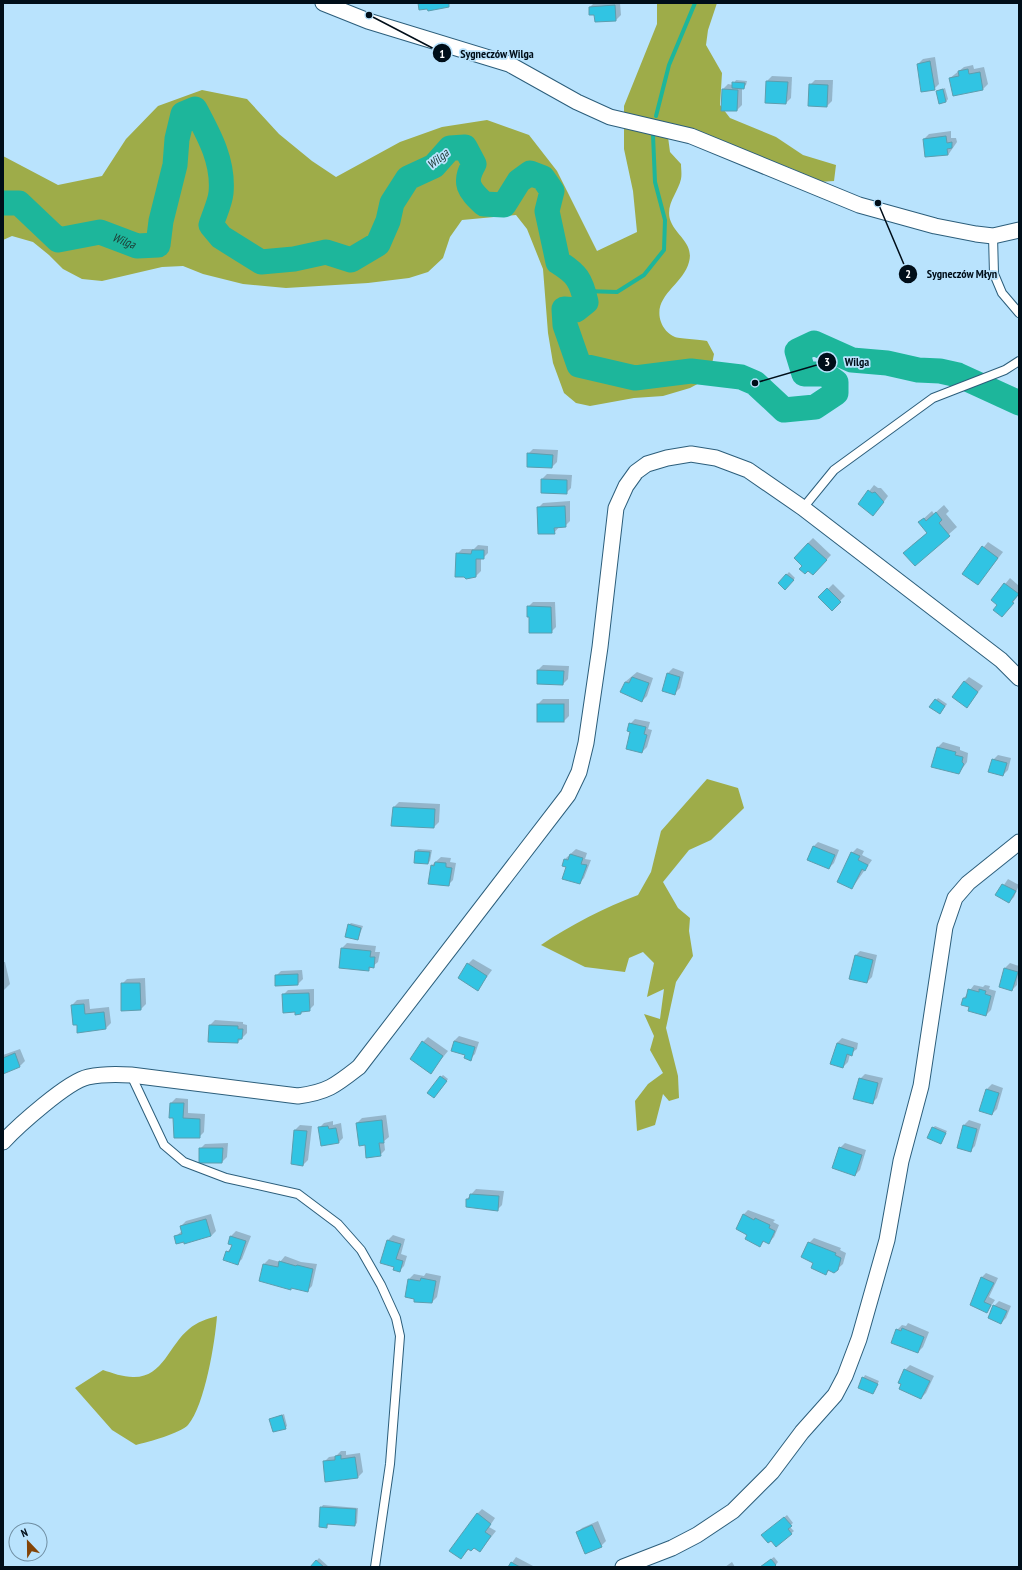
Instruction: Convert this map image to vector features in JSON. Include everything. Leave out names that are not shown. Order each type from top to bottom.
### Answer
[{"type":"street","points":[[323,3],[368,21],[509,64],[577,102],[610,117],[691,136],[859,205],[935,226],[993,236],[1019,230]]},
{"type":"street","points":[[3,1142],[62,1090],[86,1077],[113,1074],[131,1075],[298,1096],[328,1090],[359,1068],[568,795],[579,772],[586,743],[600,654],[616,508],[626,486],[636,472],[647,464],[667,458],[691,454],[716,458],[748,470],[803,508],[1001,660],[1019,678]]},
{"type":"street","points":[[623,1567],[672,1548],[697,1535],[733,1511],[772,1472],[802,1432],[834,1395],[845,1376],[859,1339],[887,1240],[901,1161],[922,1079],[930,1036],[938,968],[945,927],[955,898],[968,883],[1019,842]]},
{"type":"lane","points":[[993,236],[994,274],[1002,293],[1019,313]]},
{"type":"lane","points":[[803,508],[834,470],[933,398],[959,386],[1005,370],[1019,361]]},
{"type":"lane","points":[[131,1075],[164,1145],[184,1162],[226,1178],[298,1194],[338,1224],[361,1250],[380,1285],[396,1318],[400,1336],[390,1464],[375,1567]]},
{"type":"green space","points":[[657,3],[717,3],[708,30],[706,45],[722,73],[720,105],[730,118],[776,137],[803,155],[836,165],[834,181],[819,182],[793,169],[692,131],[668,137],[670,152],[681,164],[681,179],[670,205],[669,216],[674,227],[687,245],[690,256],[686,270],[664,298],[659,313],[663,326],[670,334],[675,337],[707,341],[714,354],[711,369],[703,381],[690,388],[663,396],[634,398],[590,406],[576,403],[564,393],[553,363],[548,333],[543,269],[527,229],[516,215],[462,220],[450,237],[443,258],[428,272],[409,278],[368,283],[286,288],[243,284],[203,274],[183,266],[162,267],[102,281],[82,279],[63,269],[33,242],[12,236],[3,240],[3,156],[58,185],[102,176],[126,139],[158,106],[202,90],[247,99],[279,134],[312,161],[336,177],[400,142],[442,127],[487,120],[529,135],[557,171],[597,251],[637,232],[633,191],[624,149],[624,106],[657,24]]},
{"type":"green space","points":[[707,779],[738,788],[744,808],[711,840],[689,850],[663,882],[678,908],[690,918],[689,931],[693,956],[676,982],[666,1028],[678,1076],[679,1098],[669,1101],[663,1094],[655,1125],[637,1131],[635,1101],[648,1084],[663,1073],[650,1050],[654,1036],[644,1014],[660,1019],[664,989],[647,997],[654,963],[643,952],[629,958],[625,972],[585,967],[541,945],[588,917],[638,895],[651,872],[661,831]]},
{"type":"green space","points":[[217,1316],[214,1341],[204,1389],[194,1416],[188,1425],[179,1431],[136,1445],[112,1430],[75,1388],[103,1370],[121,1376],[133,1377],[143,1376],[152,1372],[159,1366],[176,1343],[189,1329],[199,1323]]},
{"type":"building","points":[[418,3],[449,3],[449,7],[428,11],[427,9],[419,10]]},
{"type":"building","points":[[615,5],[616,21],[595,22],[594,15],[589,15],[589,7]]},
{"type":"building","points":[[930,61],[935,90],[921,92],[917,64]]},
{"type":"building","points":[[968,69],[969,74],[980,72],[983,90],[953,96],[949,78],[959,76],[958,71]]},
{"type":"building","points":[[766,81],[788,82],[786,104],[765,103]]},
{"type":"building","points":[[732,82],[745,83],[744,89],[732,88]]},
{"type":"building","points":[[809,84],[828,85],[827,107],[808,106]]},
{"type":"building","points":[[722,89],[738,90],[737,111],[721,111]]},
{"type":"building","points":[[943,89],[946,102],[939,104],[936,91]]},
{"type":"building","points":[[946,136],[947,143],[952,142],[952,148],[947,149],[948,155],[925,157],[923,139]]},
{"type":"building","points":[[527,453],[553,455],[552,468],[527,467]]},
{"type":"building","points":[[541,479],[567,480],[567,494],[541,493]]},
{"type":"building","points":[[868,490],[872,493],[875,492],[884,502],[873,516],[858,504]]},
{"type":"building","points":[[565,506],[566,527],[554,528],[555,534],[538,534],[537,507]]},
{"type":"building","points":[[936,512],[942,520],[939,523],[950,536],[915,566],[903,553],[927,533],[918,522],[924,518],[926,521]]},
{"type":"building","points":[[808,543],[827,560],[813,575],[808,571],[805,574],[799,569],[802,566],[794,558]]},
{"type":"building","points":[[982,546],[998,558],[978,585],[962,574]]},
{"type":"building","points":[[472,550],[484,550],[484,559],[476,559],[476,577],[466,579],[464,577],[455,577],[456,553],[471,554]]},
{"type":"building","points":[[786,574],[794,580],[785,590],[778,583]]},
{"type":"building","points":[[1004,583],[1019,594],[1012,602],[1014,603],[1002,617],[993,610],[997,605],[991,600]]},
{"type":"building","points":[[827,588],[841,602],[832,611],[818,597]]},
{"type":"building","points":[[527,606],[551,607],[552,633],[529,633]]},
{"type":"building","points":[[537,670],[564,671],[563,685],[537,684]]},
{"type":"building","points":[[667,673],[680,677],[675,695],[662,691]]},
{"type":"building","points":[[632,677],[649,683],[642,702],[620,692],[625,682],[629,683]]},
{"type":"building","points":[[964,681],[978,692],[967,708],[952,697]]},
{"type":"building","points":[[935,699],[945,706],[940,714],[929,707]]},
{"type":"building","points":[[537,704],[564,704],[564,722],[537,722]]},
{"type":"building","points":[[629,723],[646,727],[644,734],[647,735],[642,753],[626,749],[630,732],[627,731]]},
{"type":"building","points":[[937,747],[956,752],[955,755],[963,757],[962,762],[964,764],[959,774],[931,767]]},
{"type":"building","points":[[992,759],[1007,763],[1003,776],[988,772]]},
{"type":"building","points":[[393,807],[435,809],[434,828],[391,826]]},
{"type":"building","points":[[813,846],[835,855],[829,869],[807,860]]},
{"type":"building","points":[[415,851],[430,852],[428,864],[414,863]]},
{"type":"building","points":[[851,852],[860,856],[858,860],[868,865],[865,871],[862,869],[852,889],[837,882]]},
{"type":"building","points":[[570,854],[583,858],[581,864],[587,865],[580,884],[562,879],[566,867],[562,866],[564,859],[568,860]]},
{"type":"building","points":[[435,862],[446,863],[446,867],[452,868],[449,886],[428,884],[431,865],[434,866]]},
{"type":"building","points":[[1002,884],[1016,891],[1009,903],[995,895]]},
{"type":"building","points":[[348,924],[361,928],[358,940],[345,937]]},
{"type":"building","points":[[341,948],[371,951],[370,957],[375,957],[374,968],[369,967],[369,971],[339,968]]},
{"type":"building","points":[[855,955],[873,960],[867,983],[849,979]]},
{"type":"building","points":[[467,963],[487,976],[478,991],[458,978]]},
{"type":"building","points":[[1004,968],[1018,972],[1012,991],[999,987]]},
{"type":"building","points":[[298,974],[298,985],[275,986],[275,975]]},
{"type":"building","points":[[121,983],[140,983],[141,1010],[121,1011]]},
{"type":"building","points":[[968,989],[979,992],[979,989],[986,991],[985,994],[991,996],[986,1016],[968,1011],[969,1007],[961,1005],[963,998],[966,998]]},
{"type":"building","points":[[309,993],[310,1011],[301,1012],[301,1014],[295,1015],[295,1012],[283,1013],[282,994]]},
{"type":"building","points":[[84,1004],[85,1014],[104,1012],[106,1029],[77,1033],[77,1025],[73,1025],[71,1005]]},
{"type":"building","points":[[209,1025],[238,1026],[238,1029],[243,1029],[242,1039],[238,1039],[238,1043],[208,1042]]},
{"type":"building","points":[[422,1041],[443,1056],[431,1074],[410,1059]]},
{"type":"building","points":[[454,1041],[475,1047],[471,1061],[464,1058],[465,1055],[451,1051]]},
{"type":"building","points":[[837,1043],[854,1048],[852,1056],[847,1054],[843,1068],[830,1064]]},
{"type":"building","points":[[15,1053],[20,1067],[3,1074],[3,1058]]},
{"type":"building","points":[[440,1076],[447,1081],[434,1098],[427,1093]]},
{"type":"building","points":[[859,1078],[878,1083],[873,1104],[853,1099]]},
{"type":"building","points":[[986,1089],[999,1093],[992,1115],[979,1111]]},
{"type":"building","points":[[170,1103],[184,1103],[183,1118],[200,1119],[200,1138],[174,1138],[173,1118],[169,1118]]},
{"type":"building","points":[[382,1120],[384,1143],[379,1143],[381,1156],[366,1158],[365,1145],[359,1146],[356,1123]]},
{"type":"building","points":[[963,1125],[977,1129],[971,1152],[957,1148]]},
{"type":"building","points":[[328,1126],[329,1129],[336,1128],[339,1143],[321,1146],[318,1127]]},
{"type":"building","points":[[932,1127],[946,1133],[941,1144],[927,1138]]},
{"type":"building","points":[[294,1130],[307,1131],[303,1166],[291,1164]]},
{"type":"building","points":[[839,1147],[862,1155],[855,1176],[832,1168]]},
{"type":"building","points":[[199,1148],[223,1148],[222,1163],[199,1163]]},
{"type":"building","points":[[470,1194],[499,1196],[498,1211],[466,1207],[466,1199],[469,1199]]},
{"type":"building","points":[[743,1214],[754,1220],[755,1218],[770,1225],[769,1228],[775,1231],[769,1244],[763,1241],[760,1247],[745,1239],[747,1235],[736,1229]]},
{"type":"building","points":[[206,1219],[211,1236],[184,1244],[184,1242],[176,1244],[174,1236],[182,1234],[180,1226]]},
{"type":"building","points":[[230,1236],[246,1241],[238,1265],[223,1260],[226,1251],[229,1252],[232,1245],[228,1244]]},
{"type":"building","points":[[387,1240],[401,1244],[396,1259],[403,1261],[400,1272],[393,1270],[394,1267],[380,1263]]},
{"type":"building","points":[[808,1242],[836,1253],[835,1255],[841,1258],[838,1270],[834,1273],[828,1270],[826,1275],[811,1268],[813,1263],[801,1257]]},
{"type":"building","points":[[279,1261],[313,1269],[308,1292],[291,1288],[291,1290],[259,1281],[263,1264],[278,1267]]},
{"type":"building","points":[[981,1277],[994,1283],[984,1302],[991,1305],[987,1313],[970,1305]]},
{"type":"building","points":[[421,1278],[436,1281],[432,1303],[414,1302],[414,1299],[405,1297],[408,1279],[420,1281]]},
{"type":"building","points":[[993,1305],[1007,1311],[1001,1324],[988,1318]]},
{"type":"building","points":[[902,1328],[924,1337],[918,1353],[891,1343],[896,1329],[901,1331]]},
{"type":"building","points":[[904,1369],[930,1381],[921,1399],[899,1389],[901,1384],[898,1383]]},
{"type":"building","points":[[862,1377],[878,1384],[873,1394],[858,1388]]},
{"type":"building","points":[[282,1415],[286,1429],[273,1432],[269,1419]]},
{"type":"building","points":[[341,1455],[341,1459],[355,1457],[358,1478],[325,1482],[323,1461],[335,1460],[335,1456]]},
{"type":"building","points":[[320,1507],[356,1509],[355,1526],[327,1524],[327,1528],[319,1527]]},
{"type":"building","points":[[477,1513],[491,1524],[485,1532],[491,1536],[480,1552],[474,1548],[471,1551],[468,1549],[461,1559],[449,1551]]},
{"type":"building","points":[[784,1517],[792,1526],[788,1529],[792,1534],[776,1547],[771,1541],[768,1543],[761,1535]]},
{"type":"building","points":[[592,1525],[602,1547],[585,1554],[576,1532]]},
{"type":"building","points":[[771,1559],[776,1565],[774,1567],[760,1567]]},
{"type":"building","points":[[316,1560],[324,1567],[310,1567]]},
{"type":"building","points":[[511,1562],[518,1566],[522,1567],[508,1567]]},
{"type":"waterway","points":[[656,116],[669,65],[695,3]]},
{"type":"waterway","name":"Wilga","points":[[3,203],[19,203],[58,240],[100,232],[137,246],[158,245],[161,221],[175,165],[177,139],[183,114],[195,109],[210,139],[218,160],[221,193],[211,225],[221,237],[261,262],[294,259],[326,252],[351,260],[378,244],[388,221],[392,203],[408,178],[434,166],[450,148],[465,147],[474,164],[469,176],[469,186],[484,204],[504,205],[519,181],[530,173],[543,178],[552,191],[547,211],[558,262],[570,270],[577,278],[586,302],[576,310],[564,309],[565,325],[579,365],[635,378],[691,371],[741,377],[755,383],[784,410],[815,407],[836,393],[836,382],[825,374],[804,374],[797,351],[814,343],[852,360],[887,363],[918,370],[940,371],[958,375],[1019,403]]},
{"type":"waterway","points":[[584,291],[617,292],[644,275],[664,250],[665,220],[655,182],[653,135]]},
{"type":"place","name":"Sygneczów Wilga","points":[[369,15]]},
{"type":"place","name":"Sygneczów Młyn","points":[[878,203]]},
{"type":"place","name":"Wilga","points":[[755,383]]}]
